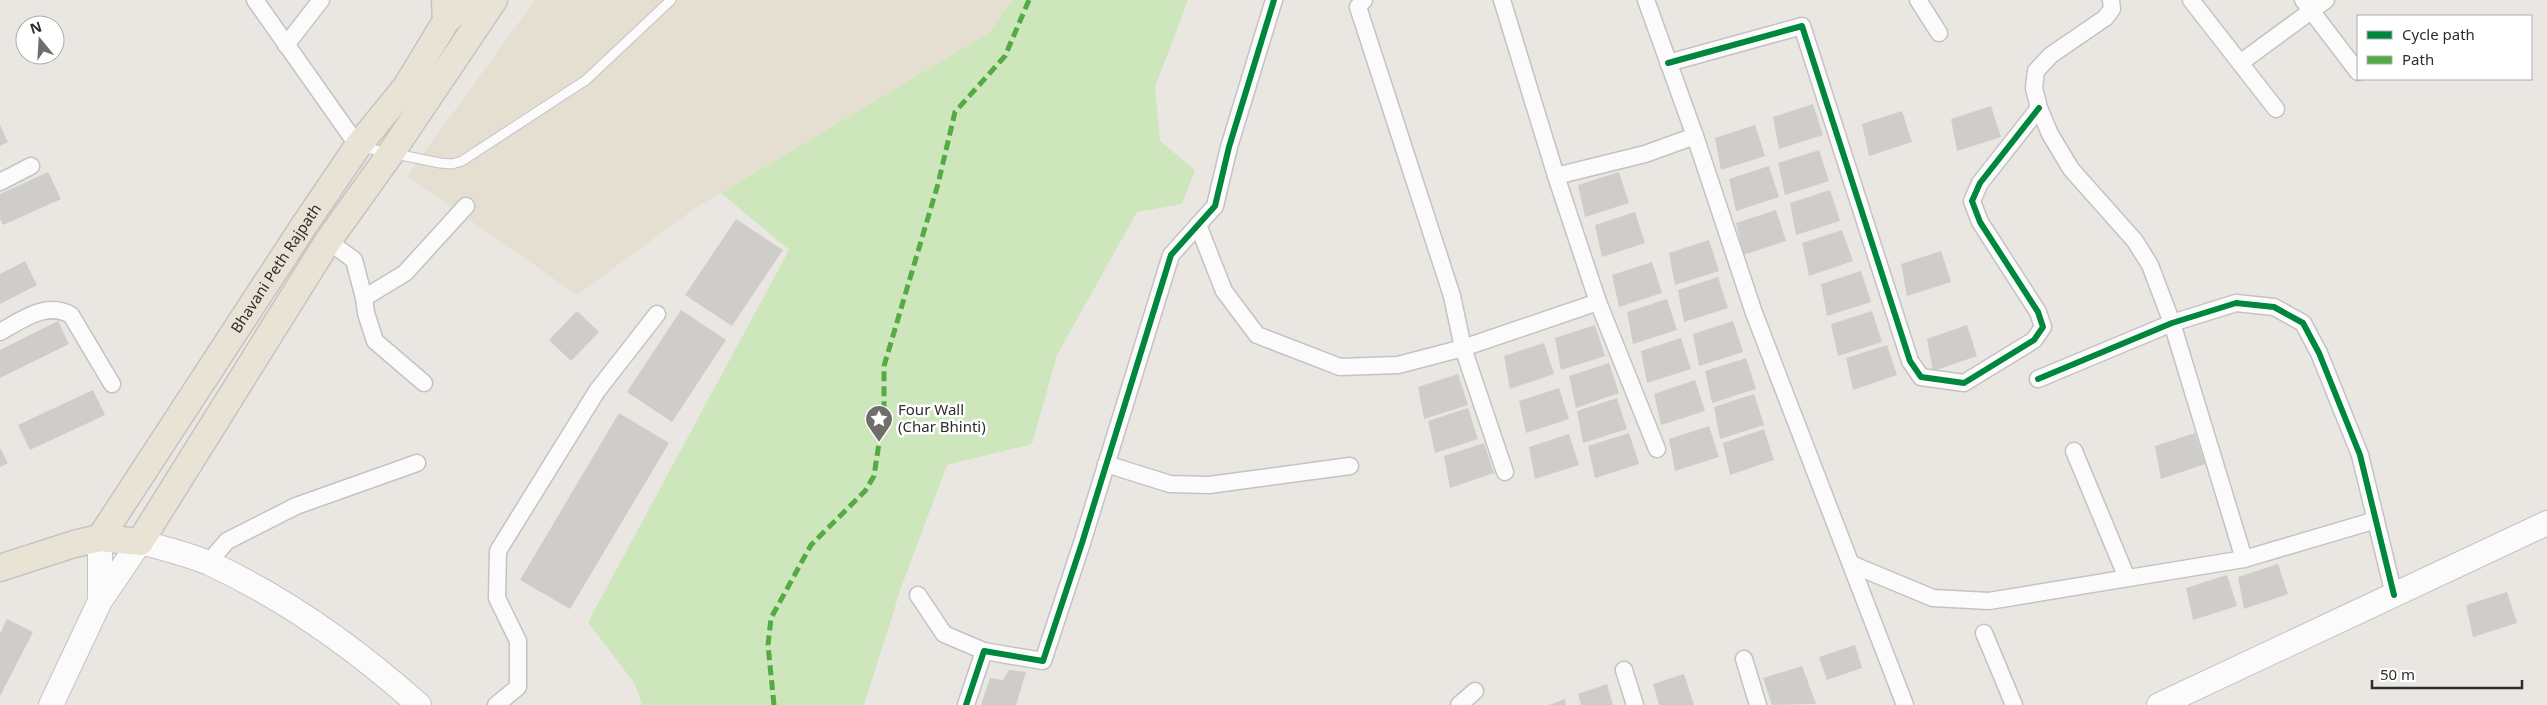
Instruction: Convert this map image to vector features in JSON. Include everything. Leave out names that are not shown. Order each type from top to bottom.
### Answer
[{"type":"main road","name":"Bhavani Peth Rajpath","points":[[100,538],[305,224],[358,146],[406,87],[445,11],[468,0]]},
{"type":"main road","points":[[0,568],[74,544],[100,538],[140,542],[328,241],[391,153],[494,0]]},
{"type":"street","points":[[255,0],[358,146]]},
{"type":"street","points":[[286,45],[321,0]]},
{"type":"street","points":[[918,596],[944,634],[984,652],[1043,661],[1171,255],[1215,206],[1229,147],[1274,0]]},
{"type":"street","points":[[1364,0],[1358,7],[1452,296],[1463,348],[1505,472]]},
{"type":"street","points":[[1502,0],[1556,176],[1598,302],[1657,449]]},
{"type":"street","points":[[1646,0],[1695,136],[1754,313],[1905,705]]},
{"type":"street","points":[[1918,0],[1939,33]]},
{"type":"street","points":[[2111,0],[2112,9],[2105,18],[2051,55],[2036,71],[2034,88],[2039,108],[2050,134],[2071,169],[2135,241],[2150,265],[2172,323],[2244,559]]},
{"type":"street","points":[[2191,0],[2276,109]]},
{"type":"street","points":[[2240,63],[2308,5],[2326,0]]},
{"type":"street","points":[[2308,5],[2357,71]]},
{"type":"street","points":[[1668,63],[1802,26],[1910,361],[1921,377],[1964,383],[2034,340],[2043,328],[2038,312],[1980,222],[1972,201],[1980,183],[2039,108]]},
{"type":"street","points":[[1556,176],[1645,154],[1695,136]]},
{"type":"street","points":[[0,182],[31,166]]},
{"type":"street","points":[[364,298],[405,273],[466,206]]},
{"type":"street","points":[[1198,225],[1224,291],[1257,335],[1340,367],[1398,365],[1463,348],[1598,302]]},
{"type":"street","points":[[328,241],[354,260],[366,313],[375,342],[424,383]]},
{"type":"street","points":[[2038,379],[2172,323],[2236,303],[2274,307],[2302,323],[2319,353],[2360,456],[2394,595]]},
{"type":"street","points":[[0,332],[37,313],[51,309],[61,310],[71,315],[112,384]]},
{"type":"street","points":[[496,705],[518,687],[518,641],[497,598],[498,551],[597,391],[657,314]]},
{"type":"street","points":[[2074,451],[2128,578]]},
{"type":"street","points":[[208,563],[227,541],[296,506],[417,464]]},
{"type":"street","points":[[1106,464],[1170,484],[1209,485],[1350,466]]},
{"type":"street","points":[[1851,564],[1933,598],[1989,601],[2244,559],[2376,520]]},
{"type":"street","points":[[2159,705],[2547,524]]},
{"type":"street","points":[[100,538],[100,601]]},
{"type":"street","points":[[50,705],[100,601],[140,542],[208,563],[291,605],[361,654],[419,705]]},
{"type":"street","points":[[1984,633],[2014,705]]},
{"type":"street","points":[[966,705],[984,652]]},
{"type":"street","points":[[1744,659],[1758,705]]},
{"type":"street","points":[[1624,670],[1635,705]]},
{"type":"street","points":[[1459,705],[1475,691]]},
{"type":"lane","points":[[358,146],[440,163],[452,164],[462,160],[586,80],[671,0]]},
{"type":"shaded area","points":[[535,0],[1012,0],[990,32],[697,207],[577,295],[407,176]]},
{"type":"green space","points":[[1012,0],[1188,0],[1155,87],[1160,141],[1195,170],[1182,204],[1137,212],[1057,355],[1032,444],[947,465],[902,585],[864,705],[642,705],[635,684],[588,622],[789,250],[721,193],[990,32]]},
{"type":"building","points":[[1813,104],[1823,135],[1779,149],[1773,117]]},
{"type":"building","points":[[1991,106],[2001,137],[1957,151],[1951,119]]},
{"type":"building","points":[[1902,111],[1912,142],[1869,156],[1862,124]]},
{"type":"building","points":[[0,125],[8,142],[0,146]]},
{"type":"building","points":[[1755,125],[1765,156],[1721,170],[1715,138]]},
{"type":"building","points":[[1819,150],[1829,181],[1785,195],[1778,163]]},
{"type":"building","points":[[1769,166],[1779,197],[1736,211],[1729,179]]},
{"type":"building","points":[[48,172],[61,199],[3,225],[0,219],[0,194]]},
{"type":"building","points":[[1619,172],[1629,203],[1585,217],[1578,185]]},
{"type":"building","points":[[1830,190],[1840,221],[1796,235],[1790,203]]},
{"type":"building","points":[[1776,210],[1786,241],[1743,255],[1736,223]]},
{"type":"building","points":[[1635,212],[1645,243],[1602,257],[1595,225]]},
{"type":"building","points":[[736,219],[783,250],[732,326],[685,295]]},
{"type":"building","points":[[1842,230],[1853,261],[1809,276],[1802,243]]},
{"type":"building","points":[[1709,240],[1719,271],[1675,285],[1669,253]]},
{"type":"building","points":[[1941,251],[1951,282],[1907,296],[1901,264]]},
{"type":"building","points":[[25,261],[37,285],[0,304],[0,274]]},
{"type":"building","points":[[1652,262],[1662,293],[1619,307],[1612,275]]},
{"type":"building","points":[[1861,271],[1871,302],[1827,316],[1821,284]]},
{"type":"building","points":[[1718,277],[1728,308],[1684,322],[1678,290]]},
{"type":"building","points":[[1667,299],[1677,330],[1633,344],[1627,312]]},
{"type":"building","points":[[681,310],[726,340],[672,422],[627,392]]},
{"type":"building","points":[[577,311],[599,332],[571,361],[549,340]]},
{"type":"building","points":[[1872,311],[1882,342],[1838,356],[1831,324]]},
{"type":"building","points":[[58,321],[69,344],[0,378],[0,350]]},
{"type":"building","points":[[1733,321],[1743,352],[1699,366],[1693,334]]},
{"type":"building","points":[[1595,325],[1605,356],[1561,370],[1555,338]]},
{"type":"building","points":[[1967,325],[1977,356],[1933,371],[1927,339]]},
{"type":"building","points":[[1681,338],[1691,369],[1647,383],[1641,351]]},
{"type":"building","points":[[1544,343],[1554,374],[1510,389],[1504,356]]},
{"type":"building","points":[[1887,345],[1897,375],[1853,390],[1846,358]]},
{"type":"building","points":[[1746,358],[1756,389],[1712,403],[1705,371]]},
{"type":"building","points":[[1609,363],[1619,393],[1576,408],[1569,376]]},
{"type":"building","points":[[1458,374],[1468,405],[1424,419],[1418,387]]},
{"type":"building","points":[[1695,380],[1705,411],[1661,425],[1654,394]]},
{"type":"building","points":[[1559,388],[1569,419],[1526,433],[1519,401]]},
{"type":"building","points":[[93,390],[105,415],[30,450],[18,425]]},
{"type":"building","points":[[1754,394],[1764,425],[1720,439],[1714,407]]},
{"type":"building","points":[[1617,398],[1627,429],[1583,443],[1577,411]]},
{"type":"building","points":[[1468,408],[1478,439],[1435,453],[1428,421]]},
{"type":"building","points":[[619,413],[669,443],[570,609],[520,580]]},
{"type":"building","points":[[1709,426],[1719,457],[1675,471],[1669,439]]},
{"type":"building","points":[[1764,429],[1774,460],[1730,475],[1723,443]]},
{"type":"building","points":[[1629,433],[1639,464],[1595,478],[1588,446]]},
{"type":"building","points":[[2195,433],[2205,464],[2161,479],[2155,446]]},
{"type":"building","points":[[1569,434],[1579,465],[1535,479],[1529,447]]},
{"type":"building","points":[[1484,443],[1494,473],[1450,488],[1444,456]]},
{"type":"building","points":[[0,448],[8,463],[0,467]]},
{"type":"building","points":[[2278,564],[2288,594],[2244,609],[2238,577]]},
{"type":"building","points":[[2227,575],[2237,606],[2193,620],[2186,588]]},
{"type":"building","points":[[2507,592],[2517,623],[2473,637],[2466,605]]},
{"type":"building","points":[[7,619],[33,632],[0,696],[0,634]]},
{"type":"building","points":[[1855,645],[1862,668],[1827,680],[1819,657]]},
{"type":"building","points":[[1802,666],[1816,704],[1772,705],[1763,678]]},
{"type":"building","points":[[1009,670],[1026,672],[1016,705],[981,705],[990,678],[1003,680]]},
{"type":"building","points":[[1684,674],[1694,705],[1659,705],[1653,684]]},
{"type":"building","points":[[1607,684],[1613,705],[1581,705],[1578,694]]},
{"type":"building","points":[[1565,699],[1566,705],[1549,705]]},
{"type":"marked path","points":[[774,705],[768,645],[771,618],[811,545],[865,491],[874,476],[884,410],[884,366],[938,184],[955,112],[1005,56],[1029,0]]},
{"type":"cycle path","points":[[966,705],[984,651],[1043,661],[1082,543],[1171,255],[1215,206],[1229,147],[1274,0]]},
{"type":"cycle path","points":[[1668,63],[1802,26],[1910,361],[1921,377],[1964,383],[2034,340],[2043,327],[2038,312],[1980,222],[1972,201],[1980,183],[2039,108]]},
{"type":"cycle path","points":[[2038,379],[2172,323],[2236,303],[2274,307],[2303,323],[2319,353],[2360,455],[2394,595]]},
{"type":"place","name":"Four Wall (Char Bhinti)","points":[[879,443]]}]
